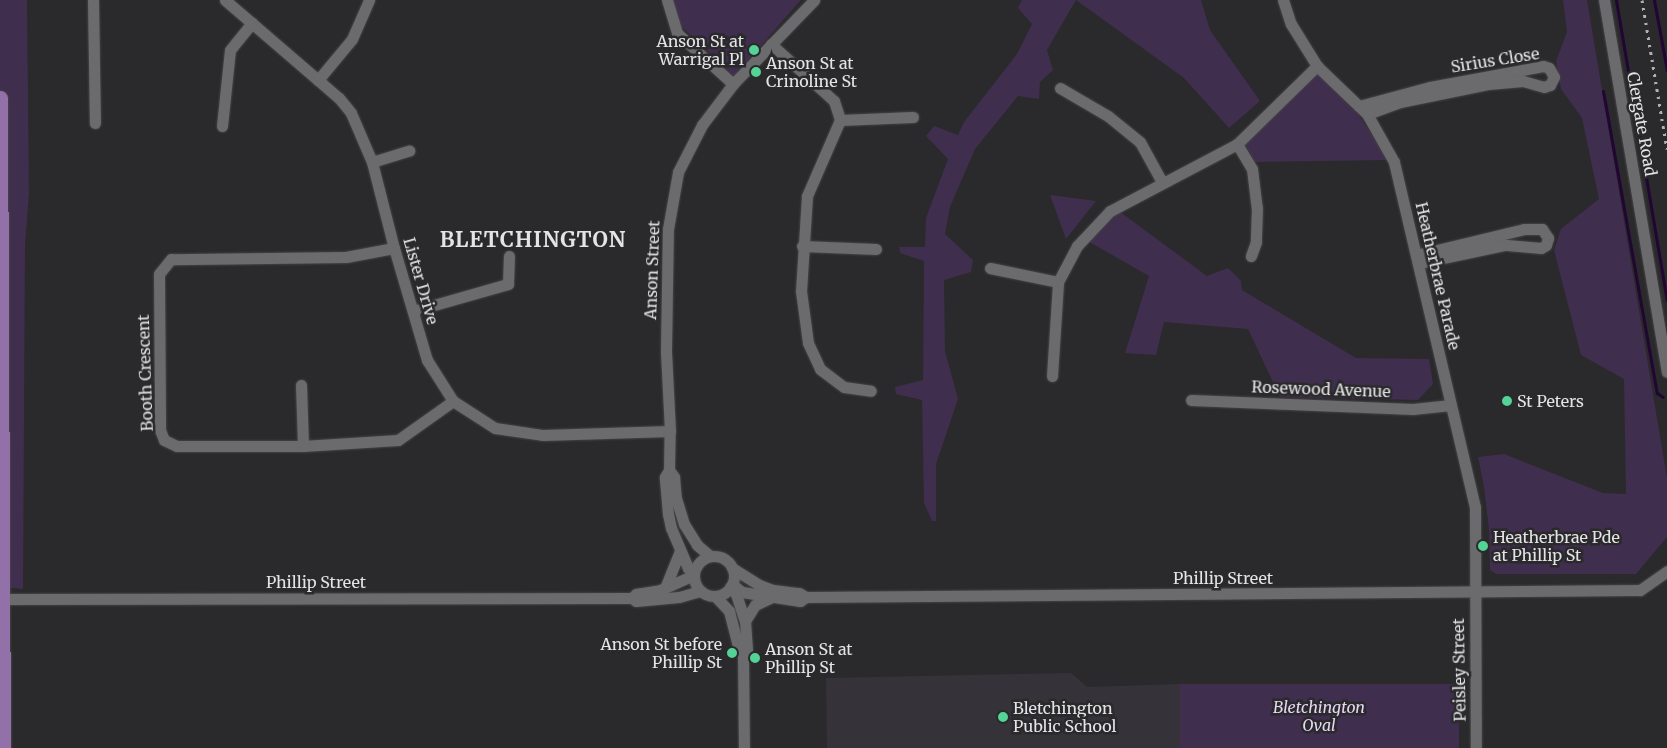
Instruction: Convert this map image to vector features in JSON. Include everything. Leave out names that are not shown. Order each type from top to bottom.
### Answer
[{"type":"main road","points":[[0,98],[3,748]]},
{"type":"street","points":[[93,0],[95,123]]},
{"type":"street","name":"Lister Drive","points":[[225,0],[318,80],[351,113],[372,162],[394,248],[427,360],[453,401],[495,428],[544,435],[670,431]]},
{"type":"street","points":[[318,80],[352,39],[369,0]]},
{"type":"street","points":[[668,0],[677,33],[733,84]]},
{"type":"street","name":"Anson Street","points":[[710,556],[697,545],[684,524],[676,498],[674,477],[670,470],[666,351],[668,229],[678,172],[702,125],[733,84],[814,0]]},
{"type":"street","name":"Heatherbrae Parade","points":[[1283,0],[1291,24],[1317,66],[1363,110],[1394,162],[1475,507],[1474,592]]},
{"type":"street","name":"Clergate Road","points":[[1604,0],[1667,372]]},
{"type":"street","points":[[222,126],[230,50],[252,24]]},
{"type":"street","points":[[771,44],[834,101],[840,120],[807,196],[802,246],[801,291],[808,343],[820,369],[844,386],[871,391]]},
{"type":"street","points":[[1052,376],[1058,282],[1077,246],[1110,211],[1237,144],[1317,66]]},
{"type":"street","name":"Sirius Close","points":[[1543,66],[1549,68],[1554,77],[1550,85],[1544,88],[1523,81],[1488,84],[1363,110],[1430,87],[1543,66]]},
{"type":"street","points":[[1060,88],[1108,116],[1140,142],[1162,182]]},
{"type":"street","points":[[840,120],[913,117]]},
{"type":"street","points":[[1237,144],[1252,169],[1257,208],[1256,242],[1251,256]]},
{"type":"street","points":[[372,162],[408,151]]},
{"type":"street","points":[[1524,229],[1542,229],[1548,238],[1546,245],[1541,248],[1504,245],[1417,259],[1524,229]]},
{"type":"street","points":[[802,246],[876,249]]},
{"type":"street","name":"Booth Crescent","points":[[394,248],[346,257],[172,260],[159,274],[160,430],[164,440],[177,446],[303,446],[398,440],[453,401]]},
{"type":"street","points":[[413,311],[508,284],[509,256]]},
{"type":"street","points":[[990,268],[1058,282]]},
{"type":"street","points":[[301,385],[303,446]]},
{"type":"street","name":"Rosewood Avenue","points":[[1190,400],[1413,409],[1451,406]]},
{"type":"street","name":"Anson Street","points":[[670,470],[665,478],[668,514],[680,551],[688,568],[694,573]]},
{"type":"street","points":[[665,588],[680,551]]},
{"type":"street","points":[[743,656],[747,650],[745,620],[731,585],[732,568],[722,557],[710,556],[700,561],[694,573],[695,582],[700,591],[715,596],[729,611],[739,650],[743,656],[744,748]]},
{"type":"street","name":"Phillip Street","points":[[732,568],[773,590],[799,593],[806,597],[1640,590],[1667,571]]},
{"type":"street","name":"Phillip Street","points":[[632,598],[636,594],[665,588],[694,573]]},
{"type":"street","points":[[715,596],[723,593],[731,585]]},
{"type":"street","name":"Phillip Street","points":[[731,585],[742,592],[770,598],[800,601],[806,597]]},
{"type":"street","name":"Phillip Street","points":[[2,599],[632,598],[636,601],[679,597],[700,591]]},
{"type":"street","name":"Peisley Street","points":[[1474,592],[1476,748]]},
{"type":"street","points":[[745,620],[755,605],[770,598]]},
{"type":"shaded area","name":"Bletchington Public School","points":[[1071,673],[1087,687],[1180,684],[1180,748],[827,748],[826,678]]},
{"type":"green space","points":[[0,0],[27,0],[29,194],[25,245],[23,589],[0,587]]},
{"type":"green space","points":[[661,0],[801,0],[734,76],[681,26]]},
{"type":"green space","points":[[1022,0],[1076,0],[1047,50],[1053,70],[1040,82],[1039,99],[1018,96],[975,149],[950,207],[945,234],[973,260],[971,272],[944,280],[945,351],[958,399],[936,464],[936,521],[932,521],[924,503],[922,400],[896,394],[895,387],[923,380],[924,261],[900,253],[899,247],[925,247],[926,218],[948,159],[926,136],[934,126],[958,135],[964,122],[1017,54],[1032,24],[1018,8]]},
{"type":"green space","points":[[1076,0],[1201,0],[1210,30],[1260,101],[1229,128],[1184,78]]},
{"type":"green space","points":[[1563,0],[1587,0],[1667,478],[1667,537],[1636,574],[1496,574],[1490,570],[1489,529],[1478,457],[1504,454],[1603,493],[1626,494],[1624,379],[1581,355],[1554,250],[1561,229],[1599,199],[1582,118],[1561,89],[1556,61],[1567,32]]},
{"type":"green space","points":[[1318,74],[1358,114],[1388,160],[1255,162],[1244,143]]},
{"type":"green space","points":[[1050,195],[1096,201],[1066,239]]},
{"type":"green space","points":[[1116,209],[1207,276],[1228,268],[1241,281],[1242,290],[1356,358],[1429,359],[1433,384],[1418,400],[1280,397],[1248,329],[1164,322],[1156,355],[1125,353],[1149,276],[1086,240]]},
{"type":"green space","name":"Bletchington Oval","points":[[1180,684],[1459,684],[1459,748],[1180,748]]},
{"type":"waterway","points":[[1616,0],[1667,300]]},
{"type":"waterway","points":[[1654,0],[1667,71]]},
{"type":"waterway","points":[[1603,91],[1657,393],[1663,397]]},
{"type":"railway","points":[[1642,0],[1667,149]]},
{"type":"place","name":"Anson St at Warrigal Pl","points":[[754,50]]},
{"type":"place","name":"Anson St at Crinoline St","points":[[756,72]]},
{"type":"place","name":"St Peters","points":[[1507,401]]},
{"type":"place","name":"Heatherbrae Pde at Phillip St","points":[[1483,546]]},
{"type":"place","name":"Anson St before Phillip St","points":[[732,653]]},
{"type":"place","name":"Anson St at Phillip St","points":[[755,658]]},
{"type":"place","name":"Bletchington Public School","points":[[1003,717]]},
{"type":"district","name":"BLETCHINGTON","points":[[533,240]]}]
